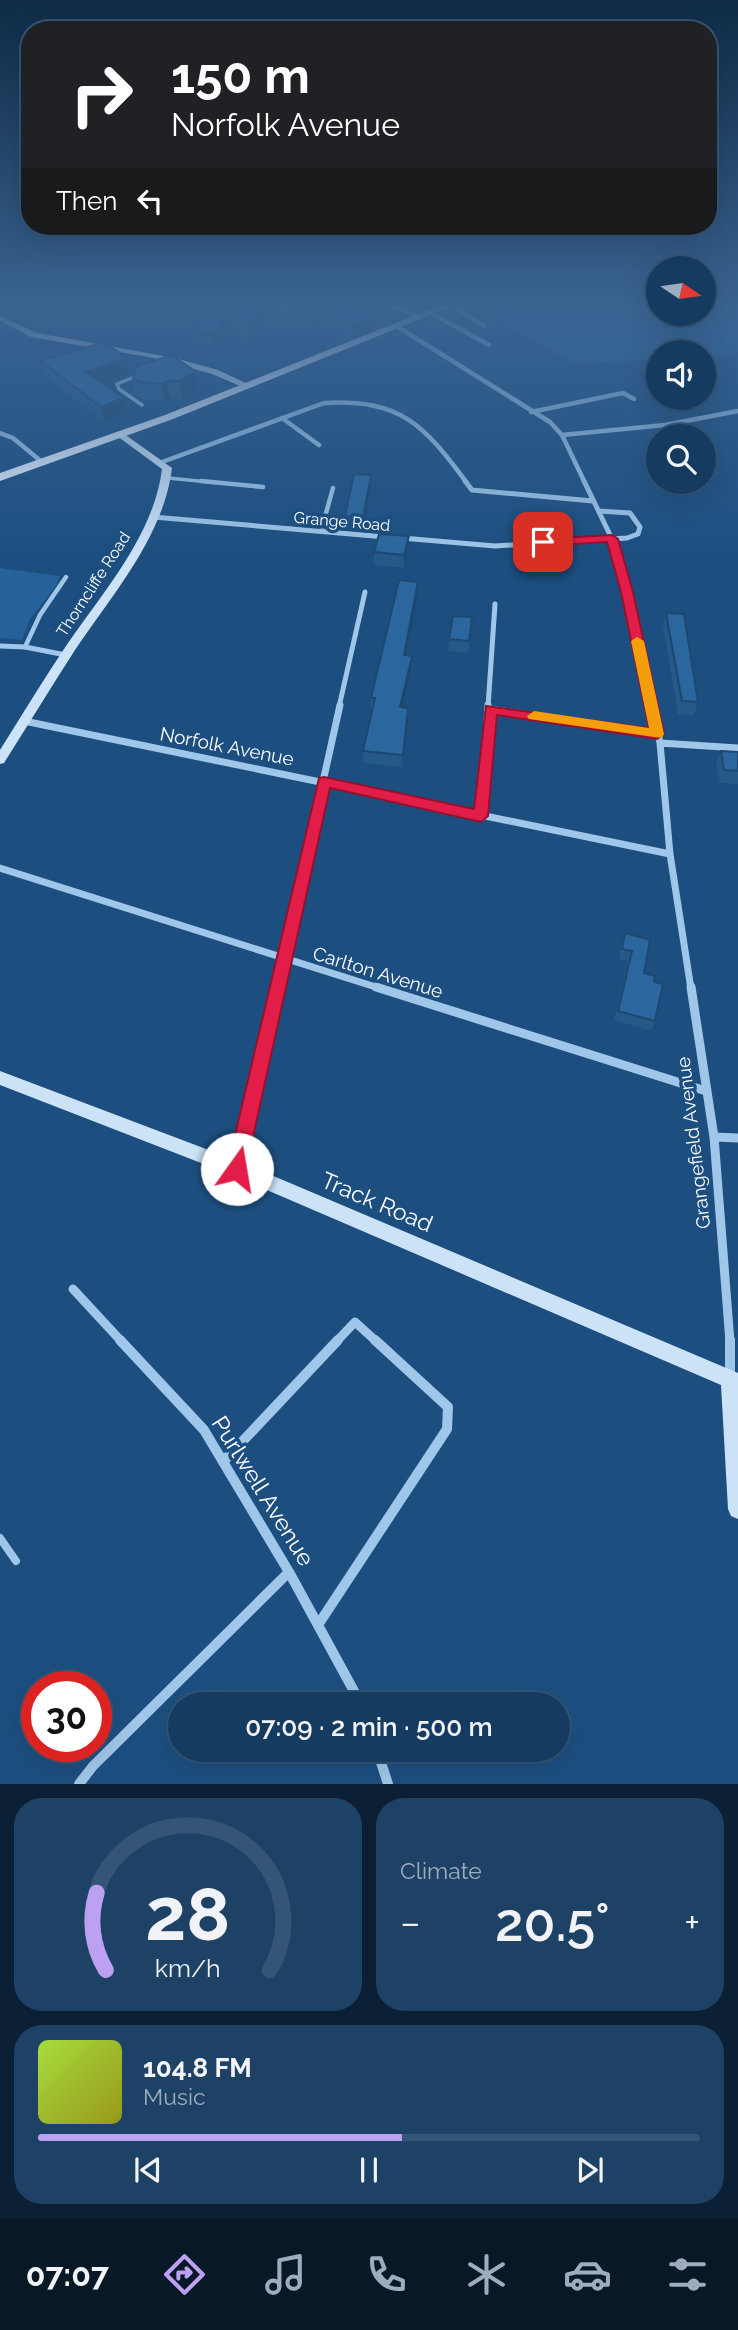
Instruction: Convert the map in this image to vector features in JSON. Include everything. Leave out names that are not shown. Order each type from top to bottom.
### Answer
[{"type":"main road","points":[[0,477],[247,386]]},
{"type":"street","points":[[491,386],[551,422],[562,435],[665,425],[738,411]]},
{"type":"street","points":[[531,412],[623,393],[634,399]]},
{"type":"street","points":[[162,462],[324,403],[352,400],[395,409],[433,440],[472,490],[593,501]]},
{"type":"street","points":[[282,418],[319,445]]},
{"type":"street","points":[[0,433],[13,438],[42,462]]},
{"type":"street","points":[[120,434],[162,462],[167,468],[168,478]]},
{"type":"street","name":"Grangefield Avenue","points":[[562,435],[612,539],[627,592],[659,739],[670,854],[714,1137],[734,1382]]},
{"type":"street","name":"Thorncliffe Road","points":[[0,760],[153,517],[168,478]]},
{"type":"street","points":[[599,511],[630,513],[640,527],[638,534],[612,539]]},
{"type":"street","name":"Grange Road","points":[[153,517],[495,546],[612,539]]},
{"type":"street","points":[[237,1169],[365,592]]},
{"type":"street","points":[[481,816],[495,604]]},
{"type":"street","points":[[0,646],[26,647],[66,655]]},
{"type":"street","points":[[490,709],[659,739],[738,748]]},
{"type":"street","name":"Norfolk Avenue","points":[[24,722],[670,854]]},
{"type":"street","name":"Carlton Avenue","points":[[0,868],[706,1091]]},
{"type":"street","name":"Track Road","points":[[0,1078],[237,1169],[734,1382]]},
{"type":"street","points":[[714,1137],[738,1138]]},
{"type":"street","name":"Purlwell Avenue","points":[[73,1289],[204,1430],[289,1572],[354,1692]]},
{"type":"street","points":[[223,1462],[355,1322],[448,1407],[447,1429],[318,1625]]},
{"type":"street","points":[[734,1382],[738,1509]]},
{"type":"street","points":[[79,1784],[93,1766],[189,1668],[289,1572]]},
{"type":"street","points":[[381,1762],[388,1784]]},
{"type":"lane","points":[[118,386],[142,405]]},
{"type":"lane","points":[[168,478],[263,487]]},
{"type":"lane","points":[[321,531],[333,488]]},
{"type":"lane","points":[[26,647],[40,615],[66,577]]},
{"type":"lane","points":[[0,1538],[16,1561]]},
{"type":"shaded area","points":[[0,568],[60,576],[56,586],[30,619],[22,640],[0,638]]},
{"type":"building","points":[[74,386],[107,386],[124,398],[101,407]]},
{"type":"building","points":[[354,474],[371,475],[363,517],[345,516]]},
{"type":"building","points":[[379,534],[409,536],[404,555],[374,552]]},
{"type":"building","points":[[399,580],[418,582],[404,655],[412,656],[400,707],[408,708],[403,755],[363,751],[375,698],[371,698]]},
{"type":"building","points":[[666,613],[684,614],[698,702],[682,701]]},
{"type":"building","points":[[453,616],[472,617],[469,641],[449,639]]},
{"type":"building","points":[[721,751],[738,752],[738,771],[724,770]]},
{"type":"building","points":[[625,933],[650,940],[644,973],[655,976],[654,982],[663,984],[655,1021],[618,1011],[632,951],[622,949]]},
{"type":"slow traffic","points":[[534,716],[657,734],[637,641]]},
{"type":"route","points":[[237,1169],[324,782],[481,816],[490,709],[657,734],[627,592],[612,539],[543,542]]}]
